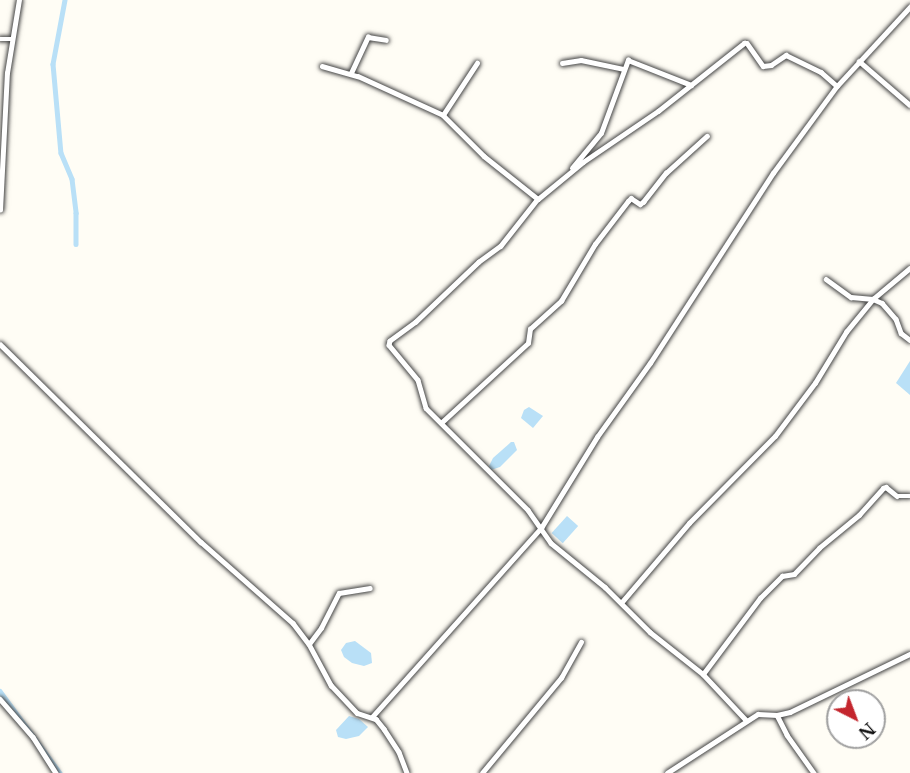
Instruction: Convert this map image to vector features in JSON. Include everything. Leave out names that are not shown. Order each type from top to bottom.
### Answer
[{"type":"street","points":[[0,210],[7,73],[19,0]]},
{"type":"street","points":[[372,717],[541,528],[597,437],[717,261],[742,218],[837,86],[910,7]]},
{"type":"street","points":[[351,73],[368,37],[386,40]]},
{"type":"street","points":[[0,39],[11,39]]},
{"type":"street","points":[[746,720],[703,674],[650,632],[621,603],[551,543],[541,528],[484,465],[426,408],[421,385],[391,349],[390,342],[416,322],[480,262],[501,246],[538,199],[567,174],[625,136],[746,42],[763,66],[771,65],[786,55],[821,72],[837,86]]},
{"type":"street","points":[[562,63],[581,60],[624,69]]},
{"type":"street","points":[[567,174],[601,133],[624,69],[630,60],[691,85]]},
{"type":"street","points":[[859,61],[910,105]]},
{"type":"street","points":[[443,115],[477,63]]},
{"type":"street","points":[[322,66],[351,73],[443,115],[514,183],[538,199]]},
{"type":"street","points":[[441,423],[528,343],[530,329],[561,301],[595,244],[628,201],[631,198],[640,204],[643,202],[666,173],[707,136]]},
{"type":"street","points":[[621,603],[696,515],[775,436],[815,383],[834,349],[873,299],[910,268]]},
{"type":"street","points":[[826,279],[851,297],[873,299],[890,312],[901,333],[910,340]]},
{"type":"street","points":[[0,344],[21,362],[201,542],[293,623],[309,644],[331,685],[357,712],[372,717],[384,729],[399,752],[407,773]]},
{"type":"street","points":[[703,674],[760,598],[782,576],[794,574],[819,548],[860,515],[883,488],[897,496],[910,496]]},
{"type":"street","points":[[309,644],[321,628],[339,593],[370,588]]},
{"type":"street","points":[[482,773],[561,678],[581,642]]},
{"type":"street","points":[[667,773],[746,720],[761,713],[777,715],[790,712],[910,654]]},
{"type":"street","points":[[0,700],[33,736],[56,773]]},
{"type":"street","points":[[777,715],[787,735],[814,773]]},
{"type":"water","points":[[910,361],[910,395],[896,383]]},
{"type":"water","points":[[529,407],[543,416],[533,428],[521,418],[524,410]]},
{"type":"water","points":[[511,442],[514,442],[517,450],[500,467],[491,470],[489,466],[493,458]]},
{"type":"water","points":[[567,516],[578,526],[563,543],[552,533]]},
{"type":"water","points":[[355,641],[371,653],[372,663],[364,666],[352,663],[344,657],[341,650],[346,643]]},
{"type":"water","points":[[349,716],[359,719],[368,727],[359,736],[346,739],[338,737],[336,730]]},
{"type":"waterway","points":[[65,0],[53,64],[61,153],[72,179],[76,213],[76,244]]},
{"type":"waterway","points":[[0,691],[60,773]]}]
